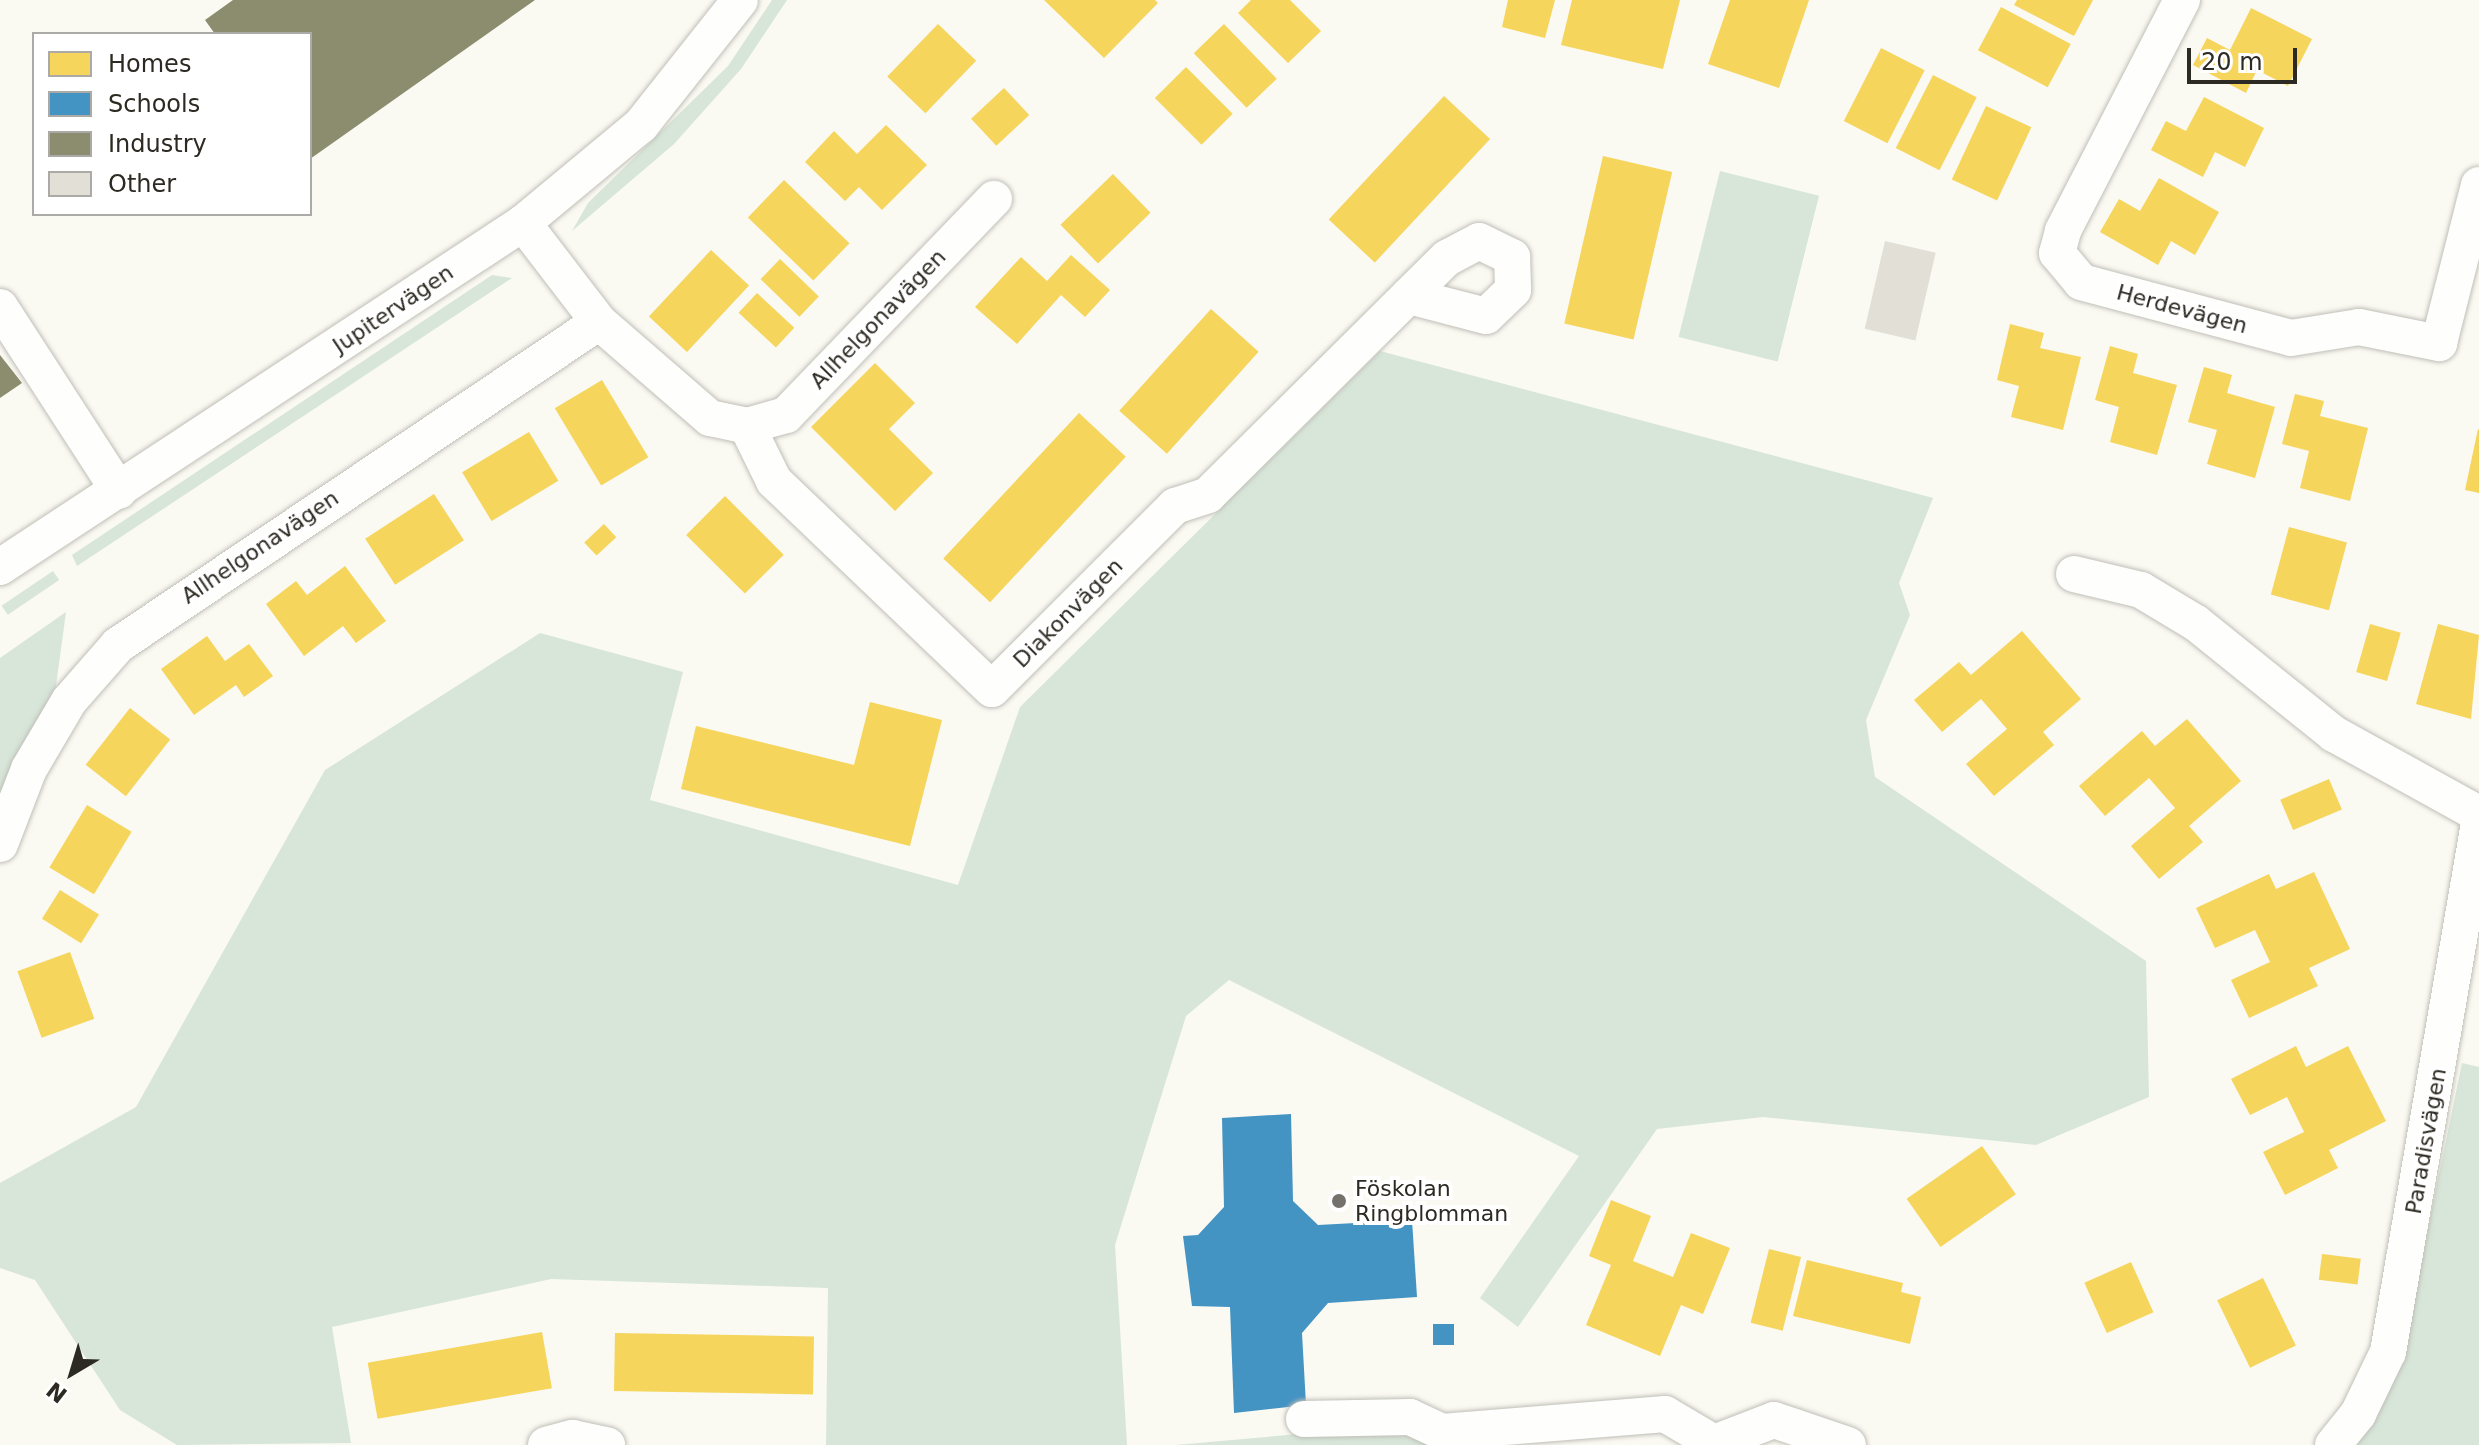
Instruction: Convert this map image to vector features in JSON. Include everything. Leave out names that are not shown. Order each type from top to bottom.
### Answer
[{"type":"street","name":"Jupitervägen","points":[[0,567],[523,223],[641,125],[740,0]]},
{"type":"street","name":"Herdevägen","points":[[2182,0],[2063,231],[2057,253],[2081,282],[2291,338],[2359,327],[2439,343],[2479,185]]},
{"type":"street","name":"Allhelgonavägen","points":[[523,223],[599,322],[710,418],[747,426],[786,415],[994,199]]},
{"type":"street","name":"Diakonvägen","points":[[747,426],[774,481],[992,689],[1175,506],[1208,495],[1409,296]]},
{"type":"street","points":[[0,307],[119,491]]},
{"type":"street","name":"Allhelgonavägen","points":[[0,844],[29,769],[69,701],[118,645],[599,322]]},
{"type":"street","points":[[2074,574],[2141,590],[2196,623],[2334,734],[2479,814]]},
{"type":"street","name":"Paradisvägen","points":[[2333,1445],[2358,1414],[2388,1352],[2479,823]]},
{"type":"street","points":[[1304,1419],[1410,1417],[1442,1432],[1665,1414],[1714,1443],[1774,1420],[1848,1445]]},
{"type":"street","points":[[546,1445],[573,1438],[607,1445]]},
{"type":"green space","points":[[772,0],[787,0],[741,69],[674,144],[572,231],[588,203],[728,66]]},
{"type":"green space","points":[[1720,171],[1819,196],[1778,362],[1679,337]]},
{"type":"green space","points":[[492,275],[512,278],[77,566],[72,555]]},
{"type":"green space","points":[[1380,351],[1933,498],[1899,583],[1910,615],[1866,720],[1875,777],[2146,961],[2149,1097],[2036,1145],[1763,1117],[1657,1129],[1518,1327],[1480,1298],[1579,1156],[1229,980],[1186,1016],[1115,1245],[1127,1445],[826,1445],[828,1288],[551,1279],[332,1327],[351,1443],[177,1445],[120,1410],[35,1280],[0,1268],[0,1183],[136,1107],[325,770],[540,633],[683,672],[650,800],[958,885],[1020,707]]},
{"type":"green space","points":[[53,571],[59,580],[8,615],[2,606]]},
{"type":"green space","points":[[66,612],[55,693],[0,793],[0,658]]},
{"type":"green space","points":[[2462,1063],[2479,1067],[2479,1445],[2354,1445],[2402,1354]]},
{"type":"green space","points":[[1434,1422],[1435,1445],[1176,1445]]},
{"type":"building: Homes","points":[[1044,0],[1155,0],[1158,3],[1104,58]]},
{"type":"building: Homes","points":[[1251,0],[1290,0],[1321,31],[1288,63],[1238,13]]},
{"type":"building: Homes","points":[[1508,0],[1555,0],[1545,38],[1502,27]]},
{"type":"building: Homes","points":[[1572,0],[1680,0],[1663,69],[1561,45]]},
{"type":"building: Homes","points":[[1730,0],[1809,0],[1779,88],[1708,64]]},
{"type":"building: Homes","points":[[2017,0],[2093,0],[2074,36],[2014,5]]},
{"type":"building: Homes","points":[[2001,7],[2071,44],[2048,87],[1978,50]]},
{"type":"building: Homes","points":[[2251,8],[2312,39],[2288,86],[2257,70],[2246,93],[2193,65],[2207,38],[2230,50]]},
{"type":"building: Homes","points":[[938,24],[976,61],[925,113],[887,77]]},
{"type":"building: Homes","points":[[1224,24],[1277,79],[1247,108],[1194,53]]},
{"type":"building: Homes","points":[[1881,48],[1925,70],[1887,143],[1844,121]]},
{"type":"building: Homes","points":[[1186,67],[1233,114],[1202,145],[1155,98]]},
{"type":"building: Homes","points":[[1933,75],[1977,97],[1939,170],[1896,148]]},
{"type":"building: Homes","points":[[1004,88],[1029,115],[996,146],[971,119]]},
{"type":"building: Homes","points":[[1444,96],[1490,139],[1375,263],[1329,220]]},
{"type":"building: Homes","points":[[2204,97],[2264,128],[2245,167],[2215,152],[2203,177],[2151,150],[2166,121],[2186,131]]},
{"type":"building: Homes","points":[[1986,106],[2031,127],[1997,201],[1952,179]]},
{"type":"building: Homes","points":[[886,125],[927,165],[882,210],[859,187],[845,201],[805,162],[834,131],[857,154]]},
{"type":"building: Homes","points":[[1603,156],[1672,172],[1633,340],[1564,324]]},
{"type":"building: Homes","points":[[1113,174],[1151,213],[1098,264],[1060,225]]},
{"type":"building: Homes","points":[[2159,178],[2219,212],[2195,255],[2171,241],[2158,265],[2100,232],[2119,199],[2140,211]]},
{"type":"building: Homes","points":[[784,180],[849,243],[813,281],[748,217]]},
{"type":"building: Homes","points":[[711,250],[749,285],[687,352],[649,317]]},
{"type":"building: Homes","points":[[1071,255],[1110,290],[1085,317],[1061,295],[1017,344],[975,307],[1021,257],[1047,281]]},
{"type":"building: Homes","points":[[780,259],[819,297],[799,317],[761,279]]},
{"type":"building: Homes","points":[[757,293],[794,328],[776,348],[739,313]]},
{"type":"building: Homes","points":[[1211,309],[1259,352],[1167,454],[1119,411]]},
{"type":"building: Homes","points":[[2010,324],[2044,333],[2040,348],[2081,357],[2063,430],[2011,417],[2019,386],[1997,380]]},
{"type":"building: Homes","points":[[2110,346],[2138,354],[2133,373],[2177,385],[2157,455],[2110,442],[2119,407],[2095,400]]},
{"type":"building: Homes","points":[[875,363],[915,403],[889,429],[933,473],[895,511],[811,427]]},
{"type":"building: Homes","points":[[2204,367],[2232,375],[2227,393],[2275,407],[2255,478],[2207,464],[2217,430],[2188,422]]},
{"type":"building: Homes","points":[[602,380],[648,457],[601,485],[555,408]]},
{"type":"building: Homes","points":[[2295,394],[2324,401],[2320,416],[2368,428],[2350,501],[2300,488],[2309,451],[2282,444]]},
{"type":"building: Homes","points":[[1079,413],[1126,457],[990,602],[943,559]]},
{"type":"building: Homes","points":[[2479,430],[2479,493],[2465,490]]},
{"type":"building: Homes","points":[[529,432],[558,481],[491,521],[462,472]]},
{"type":"building: Homes","points":[[434,494],[464,540],[395,585],[365,539]]},
{"type":"building: Homes","points":[[725,496],[784,555],[745,594],[686,535]]},
{"type":"building: Homes","points":[[604,524],[616,537],[597,556],[584,542]]},
{"type":"building: Homes","points":[[2289,527],[2347,543],[2329,610],[2271,595]]},
{"type":"building: Homes","points":[[345,566],[386,621],[356,643],[343,626],[304,656],[266,604],[296,581],[307,595]]},
{"type":"building: Homes","points":[[2370,624],[2401,633],[2387,681],[2356,672]]},
{"type":"building: Homes","points":[[2438,624],[2479,635],[2471,719],[2416,704]]},
{"type":"building: Homes","points":[[2022,631],[2081,699],[2043,732],[2054,745],[1994,796],[1966,764],[2007,729],[1981,699],[1942,732],[1914,700],[1959,662],[1971,675]]},
{"type":"building: Homes","points":[[207,636],[225,661],[249,644],[273,676],[244,697],[236,685],[194,715],[161,669]]},
{"type":"building: Homes","points":[[870,702],[942,720],[910,846],[681,789],[696,726],[854,765]]},
{"type":"building: Homes","points":[[130,708],[170,739],[126,796],[86,765]]},
{"type":"building: Homes","points":[[2187,719],[2241,781],[2189,826],[2203,842],[2159,879],[2131,846],[2175,808],[2149,778],[2105,816],[2079,786],[2142,731],[2155,746]]},
{"type":"building: Homes","points":[[2329,779],[2342,809],[2293,830],[2280,800]]},
{"type":"building: Homes","points":[[87,805],[132,832],[94,894],[49,868]]},
{"type":"building: Homes","points":[[2314,872],[2350,949],[2309,968],[2318,986],[2249,1018],[2231,980],[2270,962],[2255,930],[2215,948],[2196,908],[2269,874],[2276,889]]},
{"type":"building: Homes","points":[[60,890],[99,914],[81,943],[42,919]]},
{"type":"building: Homes","points":[[70,952],[94,1019],[42,1038],[17,971]]},
{"type":"building: Homes","points":[[2296,1046],[2306,1067],[2348,1046],[2386,1121],[2329,1150],[2338,1168],[2285,1195],[2263,1152],[2304,1132],[2287,1097],[2250,1115],[2231,1079]]},
{"type":"building: Homes","points":[[1982,1146],[2016,1194],[1940,1247],[1907,1199]]},
{"type":"building: Homes","points":[[1611,1200],[1651,1216],[1633,1261],[1673,1277],[1691,1233],[1730,1248],[1703,1314],[1681,1305],[1660,1356],[1586,1325],[1611,1265],[1589,1256]]},
{"type":"building: Homes","points":[[1769,1249],[1801,1257],[1783,1331],[1751,1323]]},
{"type":"building: Homes","points":[[2322,1254],[2361,1259],[2358,1285],[2319,1280]]},
{"type":"building: Homes","points":[[1807,1260],[1903,1283],[1901,1292],[1921,1297],[1910,1344],[1793,1316]]},
{"type":"building: Homes","points":[[2131,1262],[2153,1312],[2107,1333],[2084,1283]]},
{"type":"building: Homes","points":[[2263,1278],[2296,1345],[2250,1368],[2217,1300]]},
{"type":"building: Homes","points":[[542,1332],[552,1388],[378,1419],[368,1363]]},
{"type":"building: Homes","points":[[615,1333],[814,1336],[813,1394],[614,1391]]},
{"type":"building: Schools","points":[[1291,1114],[1293,1201],[1318,1225],[1412,1220],[1417,1297],[1328,1303],[1302,1333],[1306,1405],[1234,1413],[1230,1307],[1192,1306],[1183,1236],[1198,1235],[1224,1207],[1222,1118]]},
{"type":"building: Schools","points":[[1433,1324],[1454,1324],[1454,1345],[1433,1345]]},
{"type":"building: Industry","points":[[233,0],[535,0],[312,158],[312,32],[214,32],[205,20]]},
{"type":"building: Industry","points":[[0,355],[22,383],[0,398]]},
{"type":"building: Other","points":[[1885,241],[1936,253],[1915,340],[1865,329]]},
{"type":"place","name":"Föskolan Ringblomman","points":[[1339,1201]]}]
